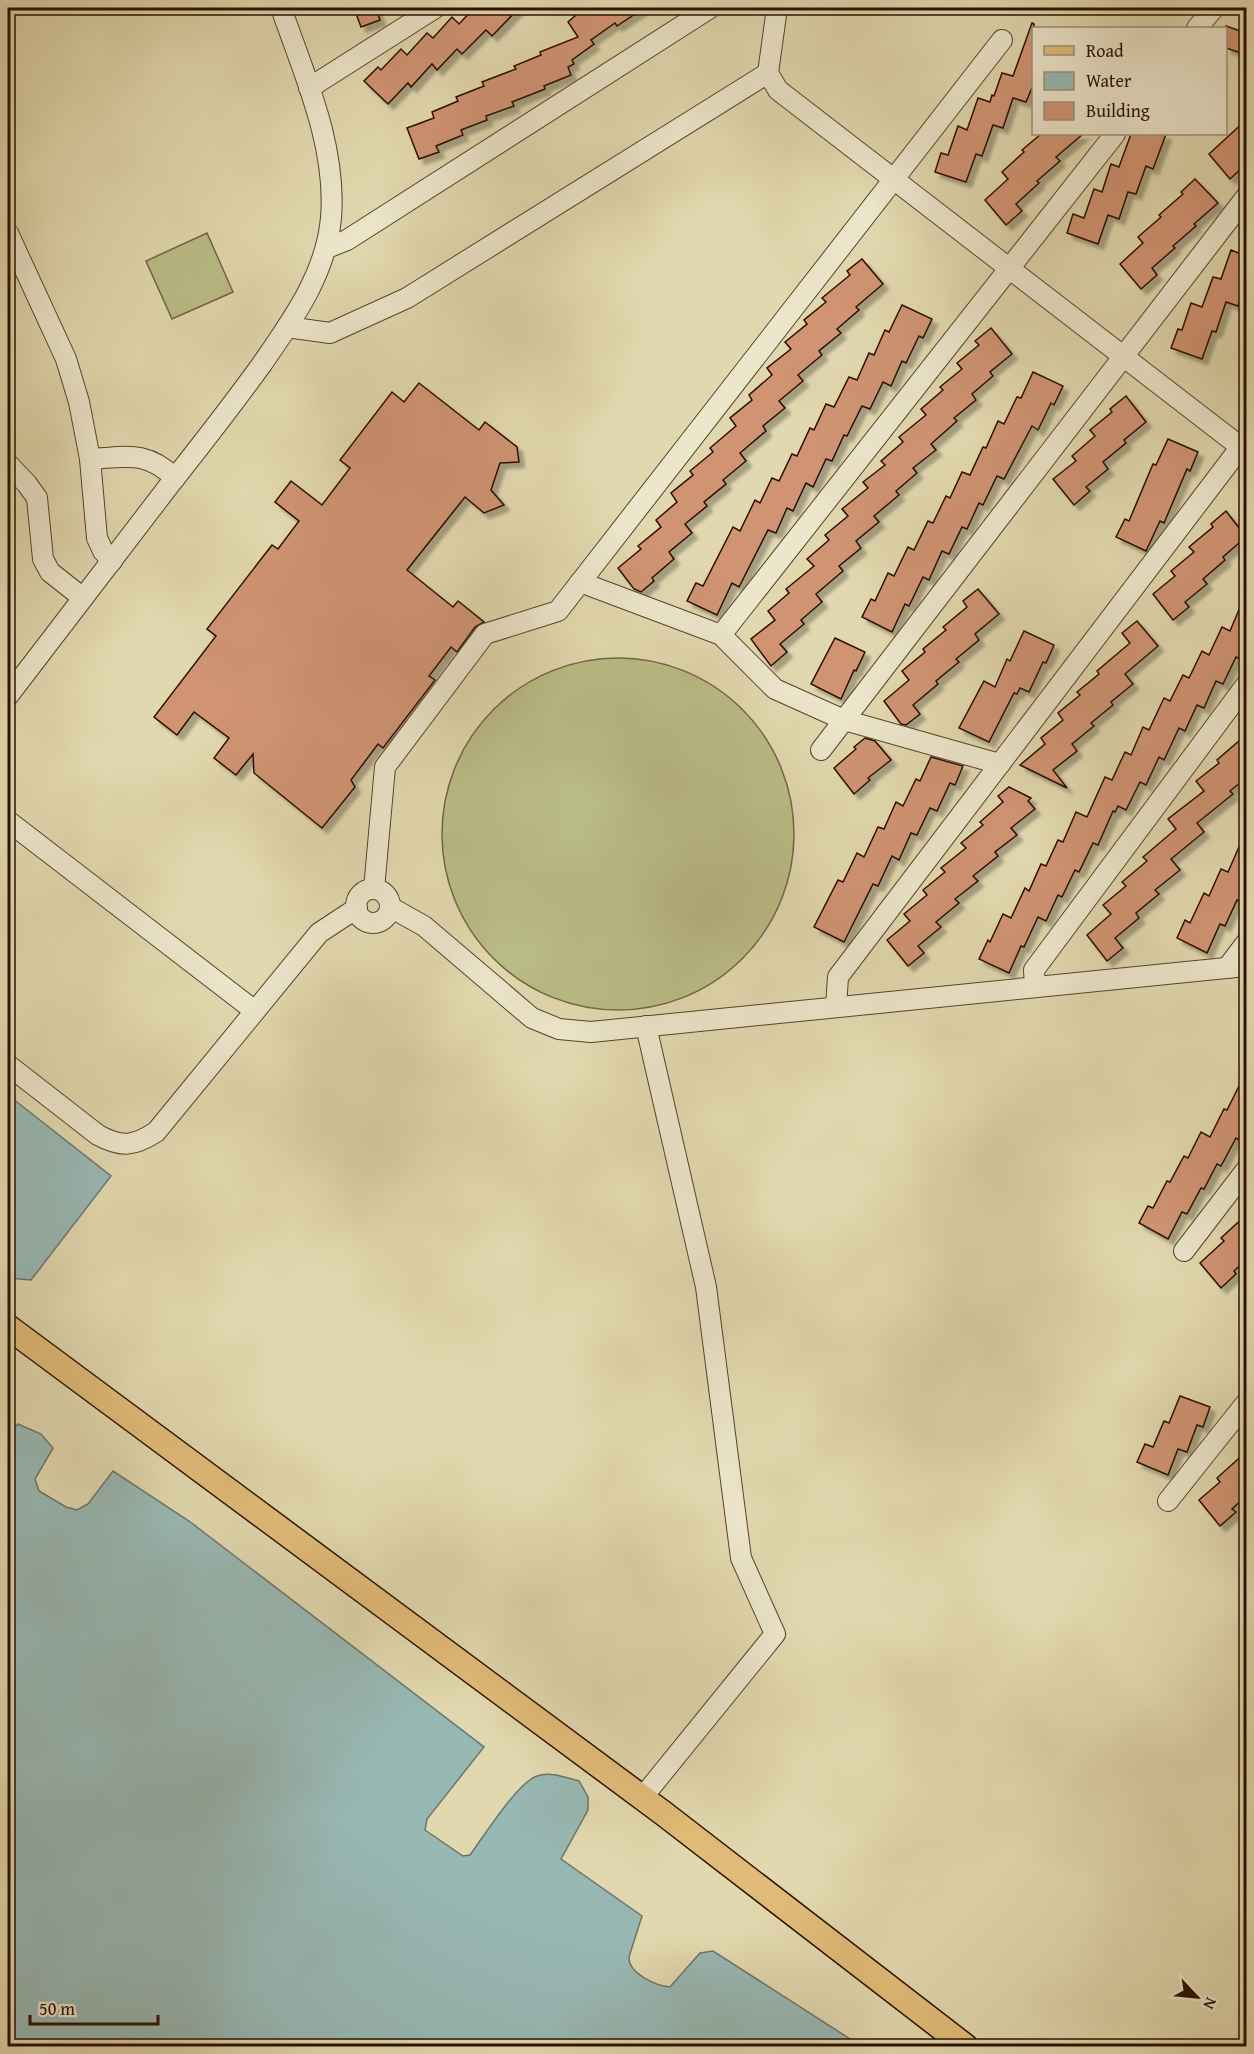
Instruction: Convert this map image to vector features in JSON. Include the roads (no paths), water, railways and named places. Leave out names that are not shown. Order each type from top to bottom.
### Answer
[{"type":"main road","points":[[8,1327],[642,1798],[965,2046]]},
{"type":"street","points":[[8,696],[241,392],[287,327],[311,288],[327,248],[332,216],[327,153],[309,88],[281,8]]},
{"type":"street","points":[[309,88],[435,8]]},
{"type":"street","points":[[327,248],[347,240],[710,8]]},
{"type":"street","points":[[777,8],[768,73],[778,90],[1124,357],[1245,446],[838,977],[836,1007]]},
{"type":"street","points":[[1198,27],[1214,8]]},
{"type":"street","points":[[374,890],[385,767],[485,634],[558,611],[1002,40]]},
{"type":"street","points":[[287,327],[330,333],[407,298],[768,73]]},
{"type":"street","points":[[721,635],[1114,135]]},
{"type":"street","points":[[821,750],[1246,197]]},
{"type":"street","points":[[8,233],[66,359],[79,402],[90,459],[97,538],[102,551],[112,561]]},
{"type":"street","points":[[90,459],[137,457],[151,460],[163,466],[175,478]]},
{"type":"street","points":[[8,464],[37,498],[44,559],[50,572],[83,598]]},
{"type":"street","points":[[580,582],[721,635],[775,689],[844,720],[1000,764]]},
{"type":"street","points":[[1035,987],[1034,970],[1246,685]]},
{"type":"street","points":[[8,821],[255,1011]]},
{"type":"street","points":[[368,890],[374,890],[384,893],[390,902],[390,907],[387,916],[373,923],[362,918],[357,908],[359,897],[368,890]]},
{"type":"street","points":[[390,907],[424,926],[532,1018],[559,1029],[591,1032],[1237,967],[1246,943]]},
{"type":"street","points":[[8,1065],[98,1135],[109,1141],[126,1145],[140,1142],[156,1132],[319,933],[357,908]]},
{"type":"street","points":[[642,1798],[776,1634],[741,1558],[706,1287],[646,1026]]},
{"type":"street","points":[[1184,1251],[1246,1170]]},
{"type":"street","points":[[1168,1501],[1246,1403]]},
{"type":"water","points":[[8,1095],[111,1176],[31,1280],[8,1278]]},
{"type":"water","points":[[18,1424],[41,1434],[53,1448],[35,1479],[39,1491],[66,1507],[77,1510],[88,1504],[113,1471],[189,1521],[484,1747],[427,1819],[425,1830],[463,1856],[470,1855],[511,1799],[529,1781],[547,1774],[579,1781],[588,1797],[588,1810],[561,1859],[642,1916],[629,1957],[630,1963],[638,1973],[644,1978],[670,1987],[700,1953],[713,1951],[861,2046],[8,2046],[8,1434]]}]
